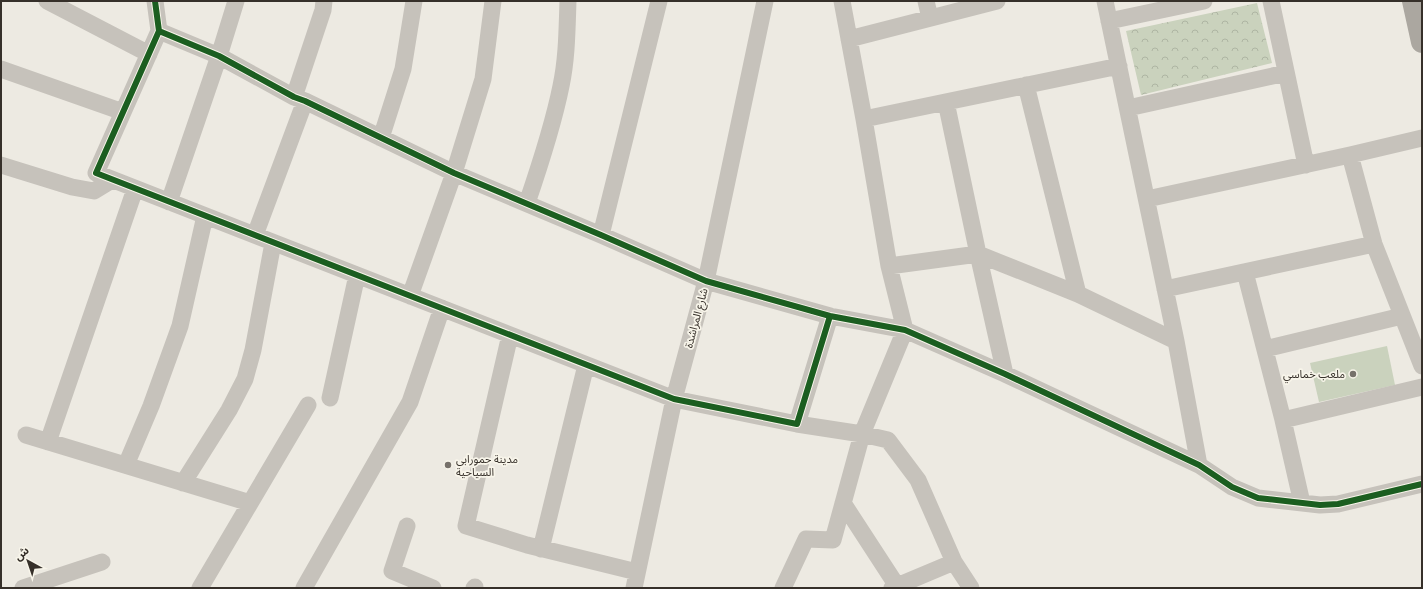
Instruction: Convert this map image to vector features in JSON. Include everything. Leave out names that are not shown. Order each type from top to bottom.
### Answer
[{"type":"main road","points":[[1413,1],[1422,42]]},
{"type":"street","points":[[47,1],[149,54]]},
{"type":"street","points":[[155,1],[159,31],[96,173],[674,399],[797,424],[862,434],[888,440],[918,480],[954,562],[971,588]]},
{"type":"street","points":[[169,202],[219,56],[236,1]]},
{"type":"street","points":[[255,235],[300,99],[324,1]]},
{"type":"street","points":[[380,138],[403,69],[414,1]]},
{"type":"street","points":[[410,296],[454,173],[483,79],[493,1]]},
{"type":"street","points":[[527,203],[545,148],[561,85],[567,33],[568,1]]},
{"type":"street","points":[[601,235],[659,1]]},
{"type":"street","name":"شارع المراشدة","points":[[635,580],[674,399],[706,281],[765,1]]},
{"type":"street","points":[[783,588],[806,539],[832,540],[862,434],[905,330],[889,266],[842,1]]},
{"type":"street","points":[[926,1],[930,18]]},
{"type":"street","points":[[849,39],[997,1]]},
{"type":"street","points":[[1105,1],[1176,341],[1199,465]]},
{"type":"street","points":[[1110,21],[1204,1]]},
{"type":"street","points":[[1271,1],[1306,165]]},
{"type":"street","points":[[159,31],[219,56],[300,99],[454,173],[706,281],[830,316],[905,330],[1005,374],[1199,465],[1232,487],[1258,498],[1320,505],[1338,504],[1422,484]]},
{"type":"street","points":[[864,119],[1119,66]]},
{"type":"street","points":[[1,69],[123,112]]},
{"type":"street","points":[[1128,108],[1286,74]]},
{"type":"street","points":[[1026,85],[1078,294]]},
{"type":"street","points":[[946,102],[1005,374]]},
{"type":"street","points":[[1147,199],[1306,165],[1422,138]]},
{"type":"street","points":[[1350,155],[1374,244],[1422,366]]},
{"type":"street","points":[[1,165],[72,187],[94,191],[112,180]]},
{"type":"street","points":[[48,442],[136,189]]},
{"type":"street","points":[[126,465],[151,406],[180,326],[205,216]]},
{"type":"street","points":[[183,483],[229,410],[245,379],[253,350],[274,243]]},
{"type":"street","points":[[1165,289],[1374,244]]},
{"type":"street","points":[[889,266],[978,254],[1078,294],[1176,341]]},
{"type":"street","points":[[1245,272],[1283,420],[1302,503]]},
{"type":"street","points":[[330,398],[357,275]]},
{"type":"street","points":[[304,588],[410,402],[442,308]]},
{"type":"street","points":[[797,424],[830,316]]},
{"type":"street","points":[[1265,349],[1402,316]]},
{"type":"street","points":[[510,335],[466,526],[635,580]]},
{"type":"street","points":[[541,549],[586,364]]},
{"type":"street","points":[[1283,420],[1422,387]]},
{"type":"street","points":[[200,588],[308,405]]},
{"type":"street","points":[[26,435],[250,503]]},
{"type":"street","points":[[843,503],[895,587],[954,562]]},
{"type":"street","points":[[407,526],[392,571],[433,588]]},
{"type":"street","points":[[23,588],[102,562]]},
{"type":"green space","points":[[1257,3],[1272,63],[1141,95],[1126,31]]},
{"type":"green space","name":"ملعب خماسي","points":[[1387,346],[1395,385],[1319,402],[1310,363]]},
{"type":"cycle path","points":[[155,1],[159,31],[219,56],[294,97],[454,173],[706,281],[830,316],[905,330],[1005,374],[1199,465],[1232,487],[1258,498],[1320,505],[1338,504],[1422,484]]},
{"type":"cycle path","points":[[159,31],[96,173],[674,399],[797,424],[830,316]]},
{"type":"place","name":"ملعب خماسي","points":[[1353,374]]},
{"type":"place","name":"مدينة حمورابي السياحية","points":[[448,465]]}]
